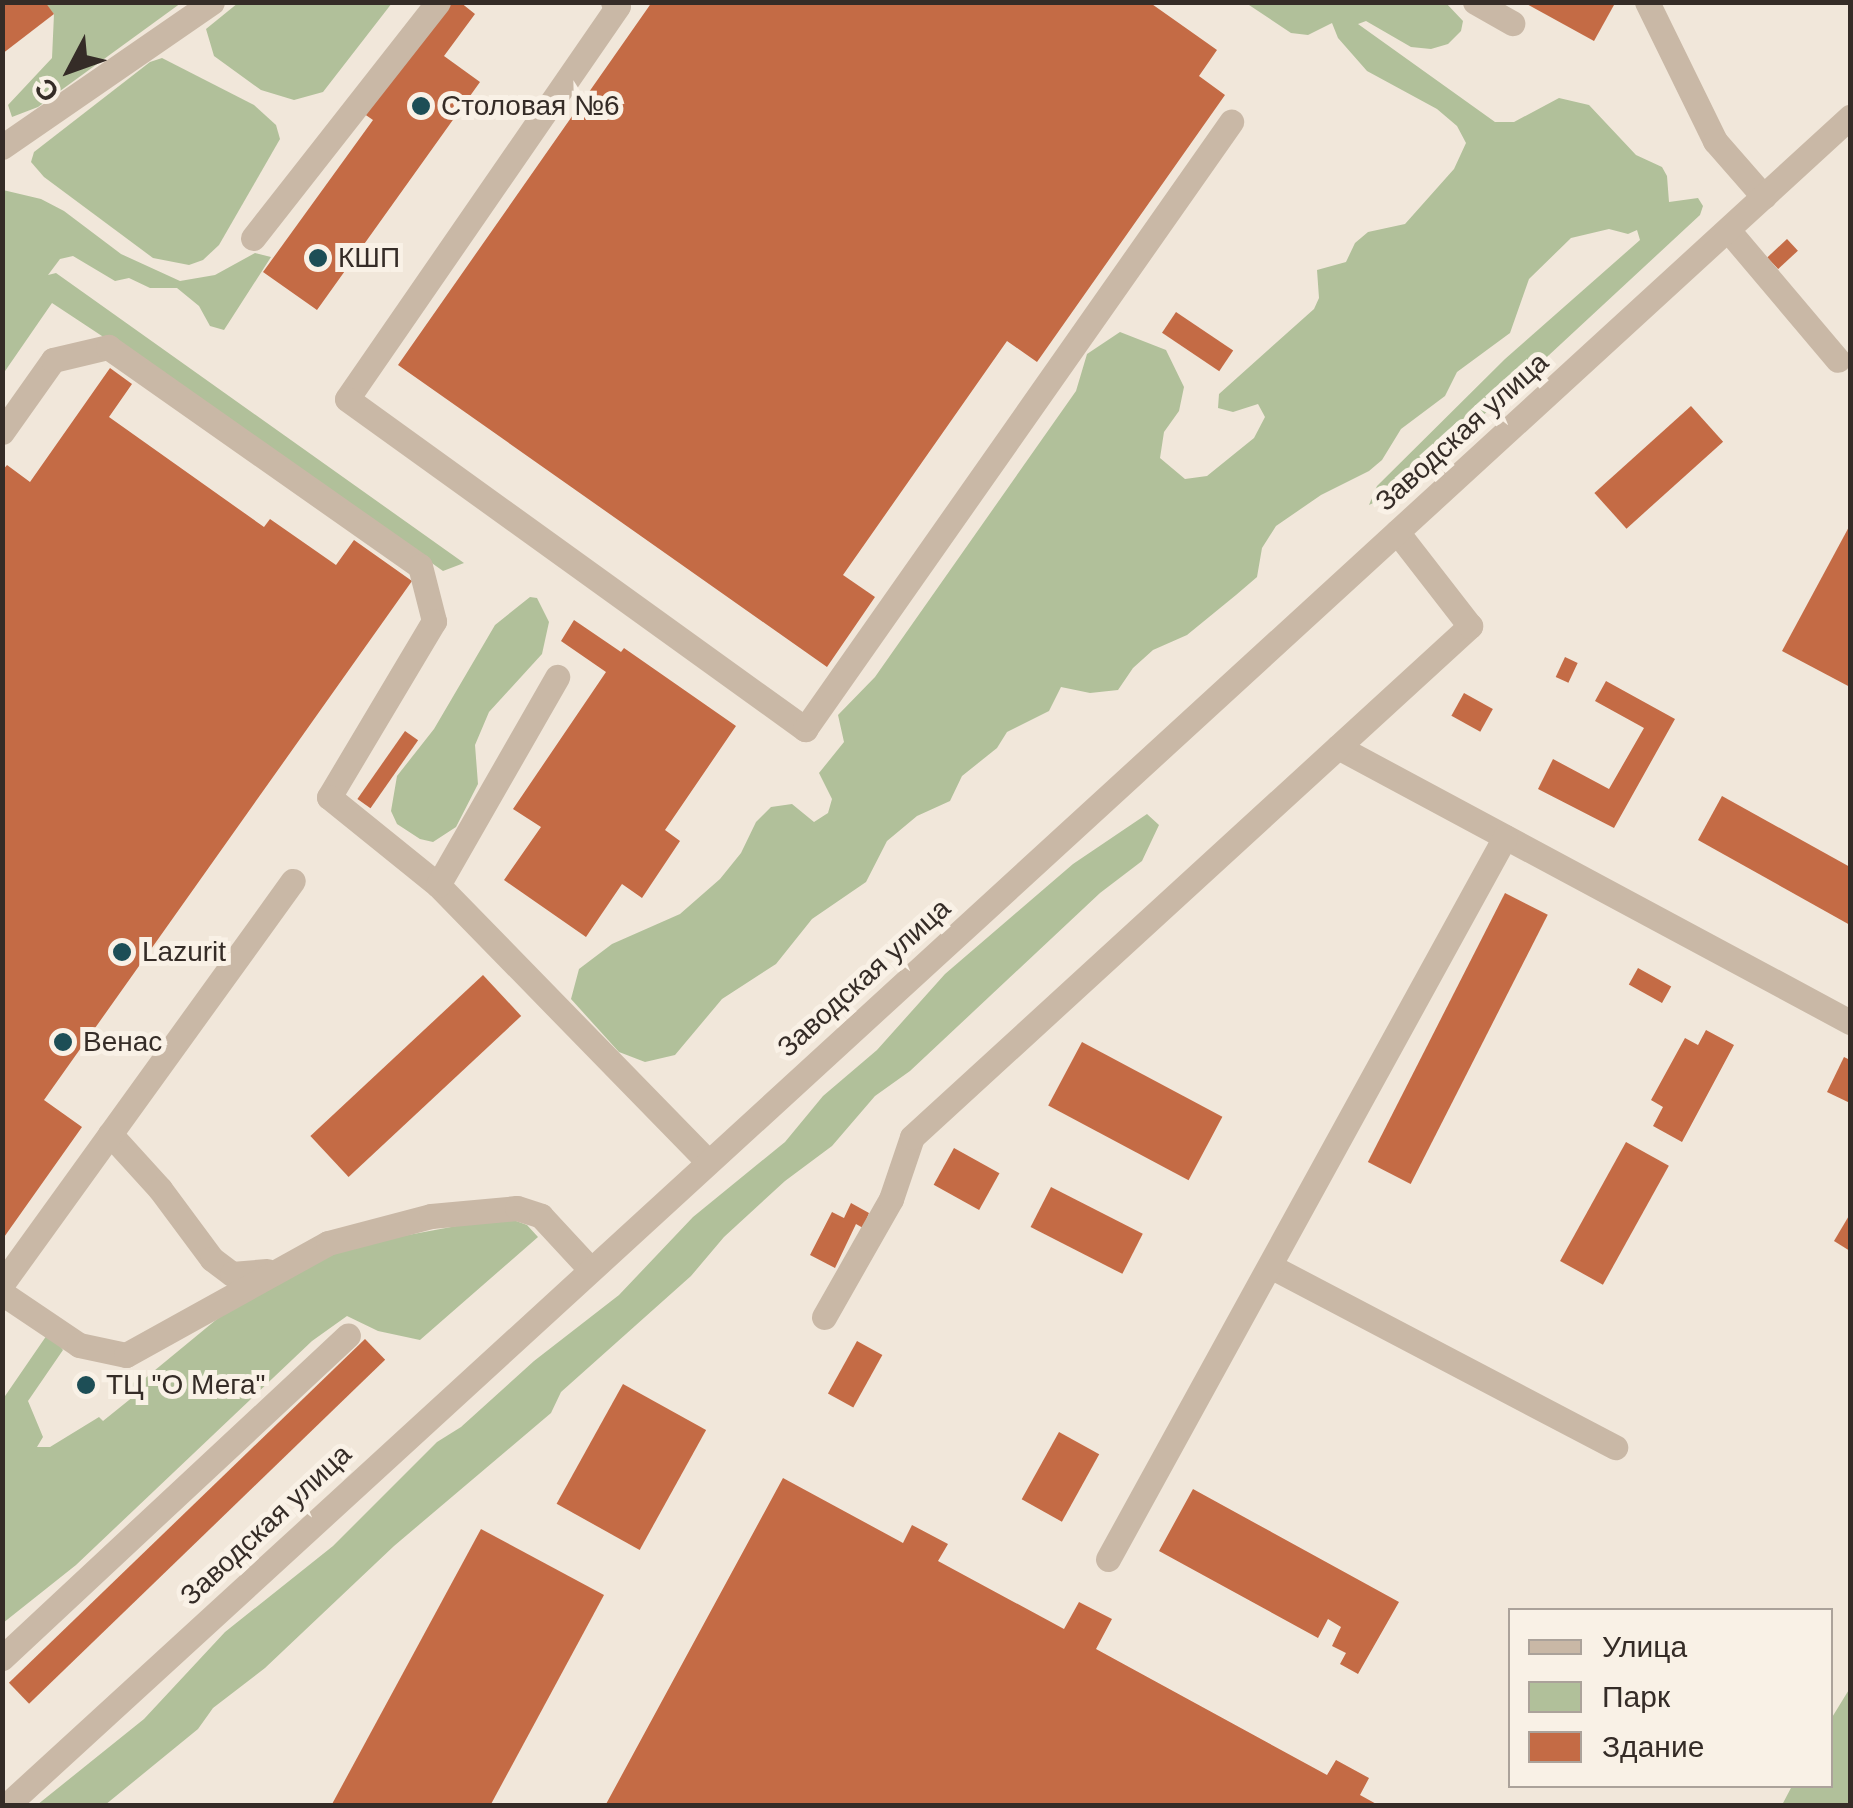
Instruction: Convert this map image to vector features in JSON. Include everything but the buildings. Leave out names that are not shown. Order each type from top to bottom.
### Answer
[{"type":"street","points":[[6,138],[212,2]]},
{"type":"street","points":[[253,238],[438,2]]},
{"type":"street","points":[[613,2],[618,6],[347,399],[805,729],[1231,122]]},
{"type":"street","points":[[1475,2],[1512,23]]},
{"type":"street","points":[[1647,2],[1715,141],[1764,197]]},
{"type":"street","name":"Заводская улица","points":[[6,1806],[1850,117]]},
{"type":"street","points":[[1728,230],[1838,360]]},
{"type":"street","points":[[2,432],[53,360],[108,347],[420,566],[434,621],[329,798],[438,885],[707,1162]]},
{"type":"street","points":[[824,1317],[891,1199],[912,1137],[1470,626],[1397,532]]},
{"type":"street","points":[[438,885],[557,677]]},
{"type":"street","points":[[1338,747],[1850,1022]]},
{"type":"street","points":[[1108,1560],[1506,837]]},
{"type":"street","points":[[2,1284],[292,881]]},
{"type":"street","points":[[110,1134],[160,1189],[212,1259],[232,1274],[272,1271]]},
{"type":"street","points":[[2,1293],[79,1345],[126,1355],[272,1271],[328,1243],[374,1228],[490,1207],[517,1208],[542,1216],[590,1269]]},
{"type":"street","points":[[1270,1266],[1615,1448]]},
{"type":"street","points":[[2,1658],[348,1334]]},
{"type":"green space","points":[[45,3],[181,3],[38,107],[12,117],[8,105],[52,58],[54,14]]},
{"type":"green space","points":[[238,3],[392,3],[323,92],[294,100],[261,90],[214,56],[206,29]]},
{"type":"green space","points":[[1246,3],[1446,3],[1463,21],[1461,31],[1448,44],[1431,49],[1411,47],[1366,21],[1358,24],[1495,122],[1514,122],[1559,98],[1589,105],[1636,155],[1662,167],[1667,176],[1669,202],[1698,198],[1703,206],[1700,215],[1505,396],[1394,493],[1369,505],[1377,486],[1505,359],[1640,240],[1637,230],[1628,234],[1609,229],[1571,238],[1529,279],[1510,333],[1457,372],[1445,396],[1401,429],[1382,460],[1369,471],[1321,495],[1276,526],[1262,548],[1257,577],[1236,595],[1187,635],[1153,650],[1133,668],[1118,690],[1090,693],[1061,687],[1049,711],[1007,732],[997,748],[962,776],[950,801],[917,816],[887,841],[866,882],[812,919],[776,964],[722,999],[675,1055],[645,1062],[619,1052],[571,999],[579,969],[612,944],[680,914],[720,879],[741,853],[756,822],[771,807],[792,804],[814,822],[828,813],[832,799],[819,773],[844,742],[838,715],[875,677],[1076,391],[1087,354],[1120,332],[1166,350],[1184,387],[1179,411],[1164,432],[1160,458],[1185,479],[1207,476],[1254,438],[1265,417],[1258,404],[1233,412],[1218,408],[1219,394],[1314,309],[1319,298],[1317,270],[1346,262],[1355,243],[1368,232],[1405,224],[1454,169],[1466,143],[1457,126],[1437,109],[1367,71],[1338,38],[1332,23],[1308,35],[1291,33]]},
{"type":"green space","points":[[162,58],[254,105],[276,125],[280,139],[219,245],[203,260],[189,265],[153,258],[44,177],[31,162],[34,152],[150,62]]},
{"type":"green space","points":[[3,190],[41,199],[64,211],[121,254],[180,281],[215,275],[255,253],[271,257],[224,330],[210,326],[199,306],[177,288],[150,288],[129,278],[115,281],[73,256],[60,259],[48,275],[56,273],[464,563],[443,571],[121,342],[108,340],[52,303],[3,374]]},
{"type":"green space","points":[[530,597],[537,598],[549,622],[542,654],[489,712],[475,745],[478,784],[456,827],[433,842],[420,839],[397,824],[391,811],[397,776],[434,729],[495,625]]},
{"type":"green space","points":[[1147,814],[1159,825],[1142,861],[1100,893],[910,1071],[875,1096],[832,1146],[785,1181],[724,1237],[691,1276],[561,1392],[551,1413],[394,1546],[265,1668],[213,1708],[198,1729],[105,1805],[37,1805],[144,1719],[225,1632],[333,1546],[437,1442],[461,1427],[534,1361],[619,1295],[693,1217],[785,1142],[823,1096],[877,1050],[945,974],[1073,864]]},
{"type":"green space","points":[[505,1217],[527,1225],[538,1237],[420,1340],[378,1331],[347,1316],[312,1341],[76,1565],[3,1623],[3,1399],[49,1332],[63,1350],[28,1401],[43,1437],[37,1447],[50,1447],[99,1417],[103,1421],[134,1396],[124,1385],[143,1380],[228,1310],[338,1248]]},
{"type":"green space","points":[[1850,1688],[1850,1805],[1782,1805],[1791,1788],[1833,1788],[1833,1716]]},
{"type":"place","name":"Столовая №6","points":[[421,106]]},
{"type":"place","name":"КШП","points":[[318,258]]},
{"type":"place","name":"Lazurit","points":[[122,952]]},
{"type":"place","name":"Венас","points":[[63,1042]]},
{"type":"place","name":"ТЦ \"О Мега\"","points":[[86,1385]]}]
